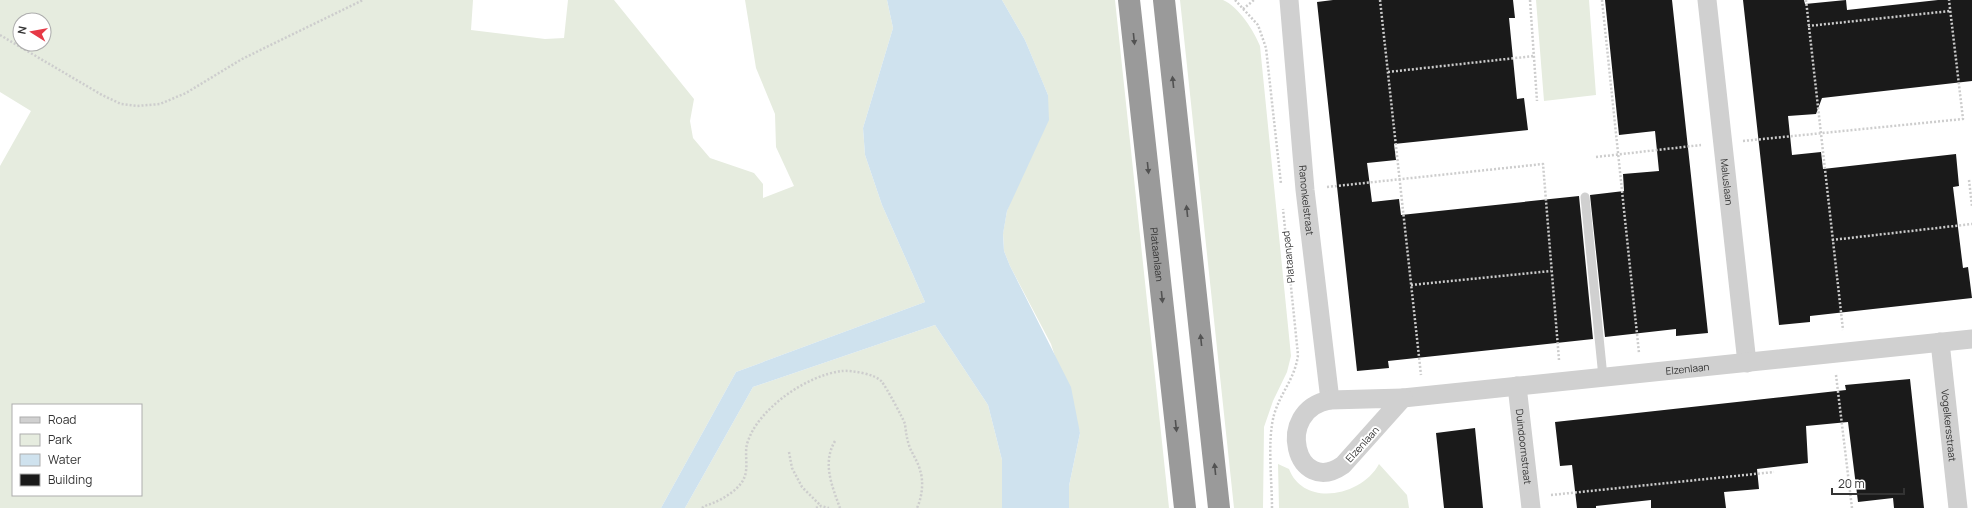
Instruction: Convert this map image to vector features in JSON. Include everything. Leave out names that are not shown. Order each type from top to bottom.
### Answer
[{"type":"highway","name":"Plataanlaan","points":[[1129,0],[1185,508]]},
{"type":"highway","points":[[1164,0],[1220,508]]},
{"type":"street","name":"Ranonkelstraat","points":[[1288,0],[1305,190],[1330,400]]},
{"type":"street","name":"Maluslaan","points":[[1707,0],[1747,363]]},
{"type":"street","name":"Elzenlaan","points":[[1403,398],[1344,465],[1337,470],[1321,472],[1313,470],[1302,461],[1296,446],[1296,431],[1300,421],[1312,406],[1320,402],[1330,400],[1403,398],[1972,339]]},
{"type":"street","name":"Vogelkersstraat","points":[[1940,342],[1958,508]]},
{"type":"street","name":"Duindoornstraat","points":[[1517,386],[1531,503]]},
{"type":"lane","points":[[1586,197],[1603,377]]},
{"type":"path","points":[[0,35],[102,95],[121,104],[137,106],[160,104],[186,93],[242,59],[364,0]]},
{"type":"path","points":[[1235,0],[1258,25],[1266,48],[1281,189]]},
{"type":"path","points":[[1243,9],[1254,0]]},
{"type":"path","points":[[1380,0],[1423,396]]},
{"type":"path","points":[[1530,0],[1537,101]]},
{"type":"path","points":[[1602,0],[1642,373]]},
{"type":"path","points":[[1806,0],[1832,240],[1852,508]]},
{"type":"path","points":[[1596,156],[1963,119],[1949,0]]},
{"type":"path","points":[[1808,26],[1950,11]]},
{"type":"path","points":[[1388,72],[1534,56]]},
{"type":"path","points":[[1305,190],[1542,164],[1561,381]]},
{"type":"path","points":[[1969,180],[1972,206]]},
{"type":"path","name":"Plataanpad","points":[[1272,508],[1273,423],[1280,400],[1292,379],[1298,355],[1283,205]]},
{"type":"path","points":[[1832,240],[1972,224]]},
{"type":"path","points":[[1411,285],[1551,271]]},
{"type":"path","points":[[702,508],[714,503],[737,488],[743,481],[746,473],[747,445],[752,431],[766,413],[787,394],[811,381],[842,371],[862,373],[881,381],[890,397],[904,423],[905,434],[921,471],[922,497],[917,508]]},
{"type":"path","points":[[835,441],[830,450],[828,466],[831,483],[840,508]]},
{"type":"path","points":[[789,452],[792,468],[802,487],[821,506],[829,508]]},
{"type":"path","points":[[1531,503],[1774,472]]},
{"type":"path","points":[[816,508],[821,506]]},
{"type":"green space","points":[[0,0],[473,0],[471,30],[545,39],[564,38],[568,0],[614,0],[694,99],[690,121],[693,138],[710,158],[754,173],[763,184],[763,198],[794,186],[776,147],[775,114],[756,68],[745,0],[887,0],[893,28],[863,128],[865,155],[882,205],[925,302],[736,372],[661,508],[0,508],[0,166],[31,111],[0,92]]},
{"type":"green space","points":[[1002,0],[1115,0],[1169,508],[1069,508],[1069,486],[1080,433],[1051,344],[1010,266],[1004,251],[1003,233],[1007,211],[1048,95],[1025,40]]},
{"type":"green space","points":[[1180,0],[1223,0],[1229,3],[1245,20],[1254,33],[1260,46],[1291,356],[1287,372],[1273,401],[1264,427],[1263,508],[1234,508]]},
{"type":"green space","points":[[1536,0],[1589,0],[1596,95],[1544,101]]},
{"type":"green space","points":[[935,325],[988,405],[1002,460],[1002,508],[685,508],[753,387]]},
{"type":"green space","points":[[1278,464],[1289,469],[1296,481],[1307,489],[1320,493],[1333,493],[1347,490],[1360,484],[1371,475],[1379,464],[1407,495],[1409,508],[1279,508]]},
{"type":"water","points":[[887,0],[1002,0],[1025,40],[1048,95],[1049,120],[1007,211],[1003,234],[1004,251],[1010,266],[1071,387],[1080,433],[1069,486],[1069,508],[1002,508],[1002,460],[988,405],[935,325],[753,387],[685,508],[661,508],[736,372],[925,302],[882,205],[865,155],[863,128],[893,28]]},
{"type":"building","points":[[1333,0],[1513,0],[1515,18],[1509,18],[1517,99],[1524,98],[1528,130],[1394,144],[1396,160],[1367,163],[1372,202],[1399,199],[1401,215],[1579,196],[1593,339],[1388,361],[1389,368],[1357,371],[1317,2]]},
{"type":"building","points":[[1605,0],[1672,0],[1708,333],[1676,336],[1676,329],[1605,337],[1590,195],[1624,191],[1623,174],[1659,171],[1655,131],[1619,135]]},
{"type":"building","points":[[1743,0],[1804,0],[1805,4],[1846,0],[1847,10],[1938,0],[1972,0],[1972,81],[1822,98],[1816,114],[1788,116],[1792,155],[1821,152],[1823,169],[1956,154],[1959,186],[1953,187],[1963,268],[1968,267],[1972,298],[1810,316],[1810,322],[1779,325]]},
{"type":"building","points":[[1910,379],[1924,508],[1894,508],[1893,498],[1858,502],[1848,422],[1806,426],[1808,463],[1757,469],[1759,489],[1724,492],[1726,508],[1651,508],[1651,500],[1596,506],[1596,508],[1577,508],[1572,465],[1560,466],[1555,422],[1846,390],[1845,385]]},
{"type":"building","points":[[1475,428],[1483,508],[1444,508],[1436,433]]}]
